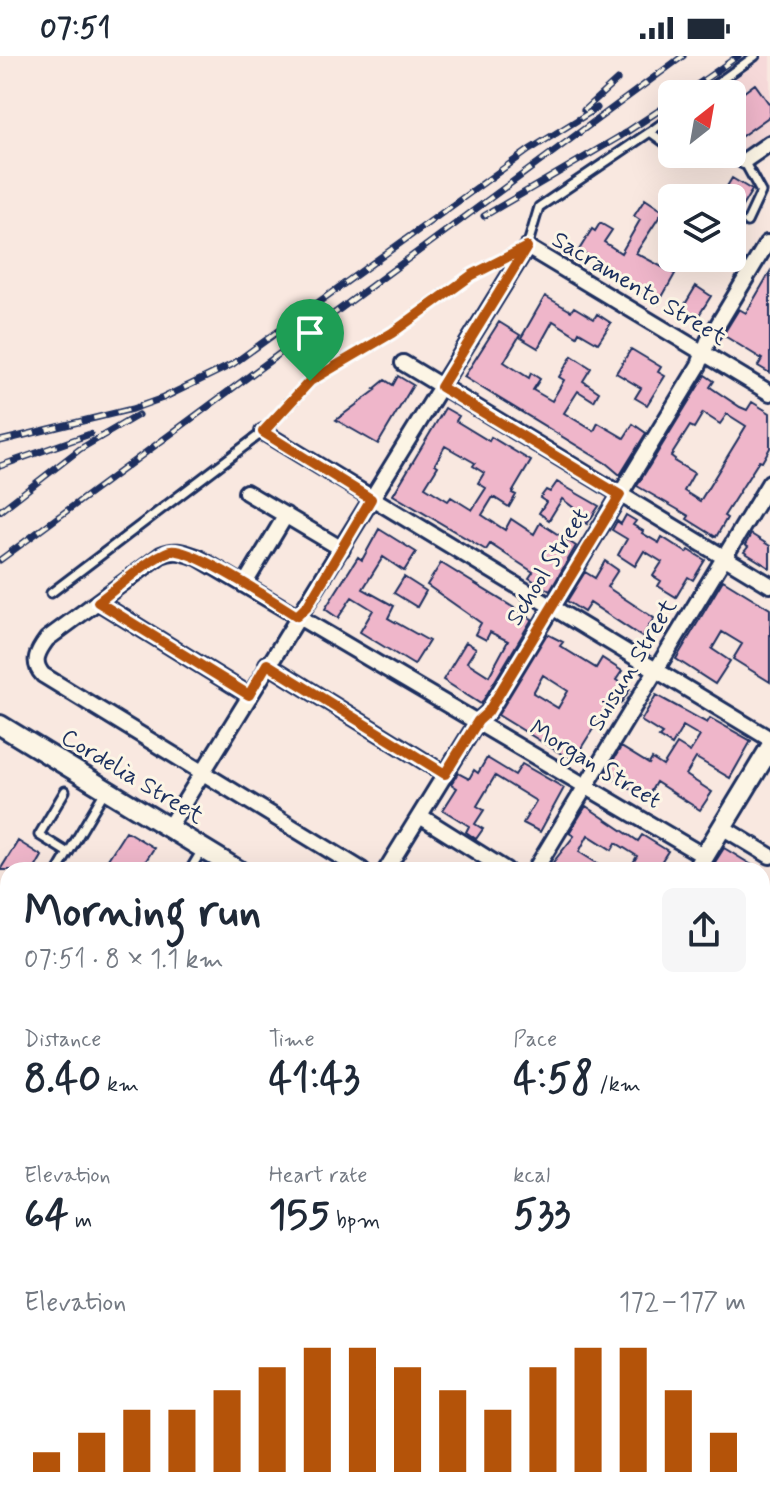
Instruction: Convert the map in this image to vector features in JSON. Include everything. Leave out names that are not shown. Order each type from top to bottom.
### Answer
[{"type":"main road","name":"Cordelia Street","points":[[0,725],[225,862]]},
{"type":"main road","points":[[701,862],[770,748]]},
{"type":"street","points":[[746,160],[770,143]]},
{"type":"street","name":"School Street","points":[[391,862],[478,721],[488,712],[699,365],[767,243]]},
{"type":"street","name":"Sacramento Street","points":[[527,247],[770,393]]},
{"type":"street","points":[[169,827],[527,247]]},
{"type":"street","points":[[403,363],[770,585]]},
{"type":"street","points":[[263,432],[770,739]]},
{"type":"street","name":"Suisun Street","points":[[540,862],[770,482]]},
{"type":"street","points":[[246,492],[342,549]]},
{"type":"street","points":[[244,585],[286,515]]},
{"type":"street","name":"Morgan Street","points":[[98,602],[161,555],[174,550],[197,557],[586,785],[699,862]]},
{"type":"street","points":[[249,695],[98,602],[47,639],[38,651],[37,669],[59,686],[349,862]]},
{"type":"street","points":[[267,664],[445,774]]},
{"type":"street","points":[[420,816],[493,862]]},
{"type":"street","points":[[722,827],[770,856]]},
{"type":"lane","points":[[722,80],[755,56]]},
{"type":"lane","points":[[51,593],[263,432],[310,381],[392,333],[472,275],[527,247],[539,207],[658,126]]},
{"type":"lane","points":[[650,132],[658,138]]},
{"type":"lane","points":[[746,165],[761,192],[747,222]]},
{"type":"lane","points":[[63,862],[106,790]]},
{"type":"lane","points":[[65,791],[39,835],[68,853]]},
{"type":"lane","points":[[195,862],[203,849]]},
{"type":"shaded area","points":[[764,56],[770,56],[770,135],[746,150],[746,80],[730,80]]},
{"type":"building","points":[[755,84],[770,105],[770,116],[746,133],[746,91]]},
{"type":"building","points":[[732,178],[742,184],[728,184]]},
{"type":"building","points":[[746,186],[752,190],[746,200]]},
{"type":"building","points":[[645,199],[658,208],[658,219],[636,253],[658,265],[658,272],[675,274],[658,304],[579,250],[592,229],[595,231],[600,223],[612,230],[604,242],[621,253],[640,220],[634,216]]},
{"type":"building","points":[[770,272],[770,373],[758,366],[762,359],[723,335],[739,309],[746,313]]},
{"type":"building","points":[[696,286],[711,296],[696,320],[681,311]]},
{"type":"building","points":[[545,296],[571,311],[574,307],[594,319],[597,314],[611,323],[598,343],[579,332],[577,336],[553,321],[538,348],[521,338]]},
{"type":"building","points":[[499,322],[520,335],[504,362],[529,378],[531,373],[540,379],[533,390],[552,401],[564,380],[559,377],[572,356],[591,368],[583,381],[599,392],[594,401],[578,391],[564,413],[594,431],[598,423],[624,438],[633,424],[646,433],[620,475],[464,377]]},
{"type":"building","points":[[631,349],[661,367],[658,372],[665,376],[647,405],[635,398],[641,388],[616,373]]},
{"type":"building","points":[[705,375],[714,381],[710,387],[740,407],[747,410],[752,402],[770,413],[770,448],[724,516],[727,518],[716,537],[687,519],[689,516],[637,486]],"holes":[[[703,413],[720,424],[727,414],[746,426],[700,501],[684,491],[694,473],[671,456],[690,426],[694,428]]]},
{"type":"building","points":[[398,376],[413,385],[378,444],[336,420],[385,380],[393,385]]},
{"type":"building","points":[[445,408],[459,416],[456,421],[531,461],[512,493],[516,495],[509,507],[493,497],[482,515],[505,530],[511,519],[534,534],[540,523],[576,546],[550,591],[529,578],[533,572],[490,544],[486,550],[393,495]],"holes":[[[445,446],[475,463],[473,466],[484,473],[478,483],[486,488],[472,510],[451,497],[448,501],[425,487],[438,466],[435,464]]]},
{"type":"building","points":[[557,482],[599,506],[587,524],[575,516],[578,511],[562,499],[549,520],[539,513],[546,502],[540,498],[546,490],[550,492]]},
{"type":"building","points":[[626,515],[636,521],[633,525],[642,533],[659,543],[662,537],[705,560],[693,580],[688,577],[676,597],[658,586],[661,581],[653,576],[662,562],[644,551],[635,566],[618,555],[627,539],[612,530],[617,521],[621,524]]},
{"type":"building","points":[[379,529],[416,552],[404,571],[383,557],[363,589],[394,606],[388,618],[429,641],[414,665],[360,632],[373,610],[352,597],[338,618],[325,609],[358,557],[362,560]]},
{"type":"building","points":[[751,534],[770,546],[770,568],[744,552]]},
{"type":"building","points":[[605,561],[618,570],[607,587],[654,618],[642,637],[590,603],[584,612],[567,601],[585,572],[595,578]]},
{"type":"building","points":[[441,563],[532,619],[481,704],[443,680],[466,642],[476,648],[467,662],[489,676],[508,641],[490,632],[486,640],[475,634],[481,623],[427,585]]},
{"type":"building","points":[[404,577],[426,591],[417,607],[394,593]]},
{"type":"building","points":[[723,580],[770,609],[770,682],[733,659],[742,644],[722,632],[712,649],[730,661],[715,684],[676,659]]},
{"type":"building","points":[[547,634],[563,642],[560,646],[596,668],[602,658],[622,671],[616,680],[630,689],[621,703],[613,697],[573,761],[498,715]],"holes":[[[543,675],[568,691],[558,708],[533,693]]]},
{"type":"building","points":[[656,695],[707,723],[710,718],[751,741],[730,778],[696,758],[686,775],[712,792],[700,810],[656,782],[647,798],[605,774],[621,747],[649,764],[652,759],[663,766],[677,744],[690,752],[700,736],[683,726],[672,745],[659,737],[662,734],[641,721]]},
{"type":"building","points":[[487,758],[515,775],[522,764],[564,788],[540,832],[523,823],[536,801],[495,776],[477,806],[484,810],[475,824],[483,829],[476,839],[466,832],[469,826],[443,810],[457,788],[451,784],[458,773],[469,779],[474,770],[478,773]]},
{"type":"building","points":[[586,806],[638,841],[642,835],[668,851],[661,862],[634,862],[637,856],[616,843],[612,850],[588,835],[579,852],[595,862],[553,862],[574,836],[569,833]]},
{"type":"building","points":[[126,831],[154,848],[145,862],[106,862]]},
{"type":"building","points":[[18,841],[42,856],[39,862],[5,862]]},
{"type":"building","points":[[724,848],[747,862],[715,862]]},
{"type":"railway","points":[[0,560],[683,56]]},
{"type":"railway","points":[[704,80],[738,56]]},
{"type":"railway","points":[[584,110],[617,80]]},
{"type":"railway","points":[[0,441],[132,409],[163,398],[233,364],[529,150],[597,108]]},
{"type":"railway","points":[[484,216],[658,111]]},
{"type":"railway","points":[[0,511],[80,449],[138,415]]},
{"type":"railway","points":[[0,466],[90,434]]},
{"type":"route","points":[[527,247],[441,387],[620,495],[488,712],[478,721],[445,774],[267,664],[249,695],[98,602],[161,555],[174,550],[197,557],[297,616],[308,605],[371,499],[263,432],[310,381],[392,333],[472,275],[527,247]]}]
